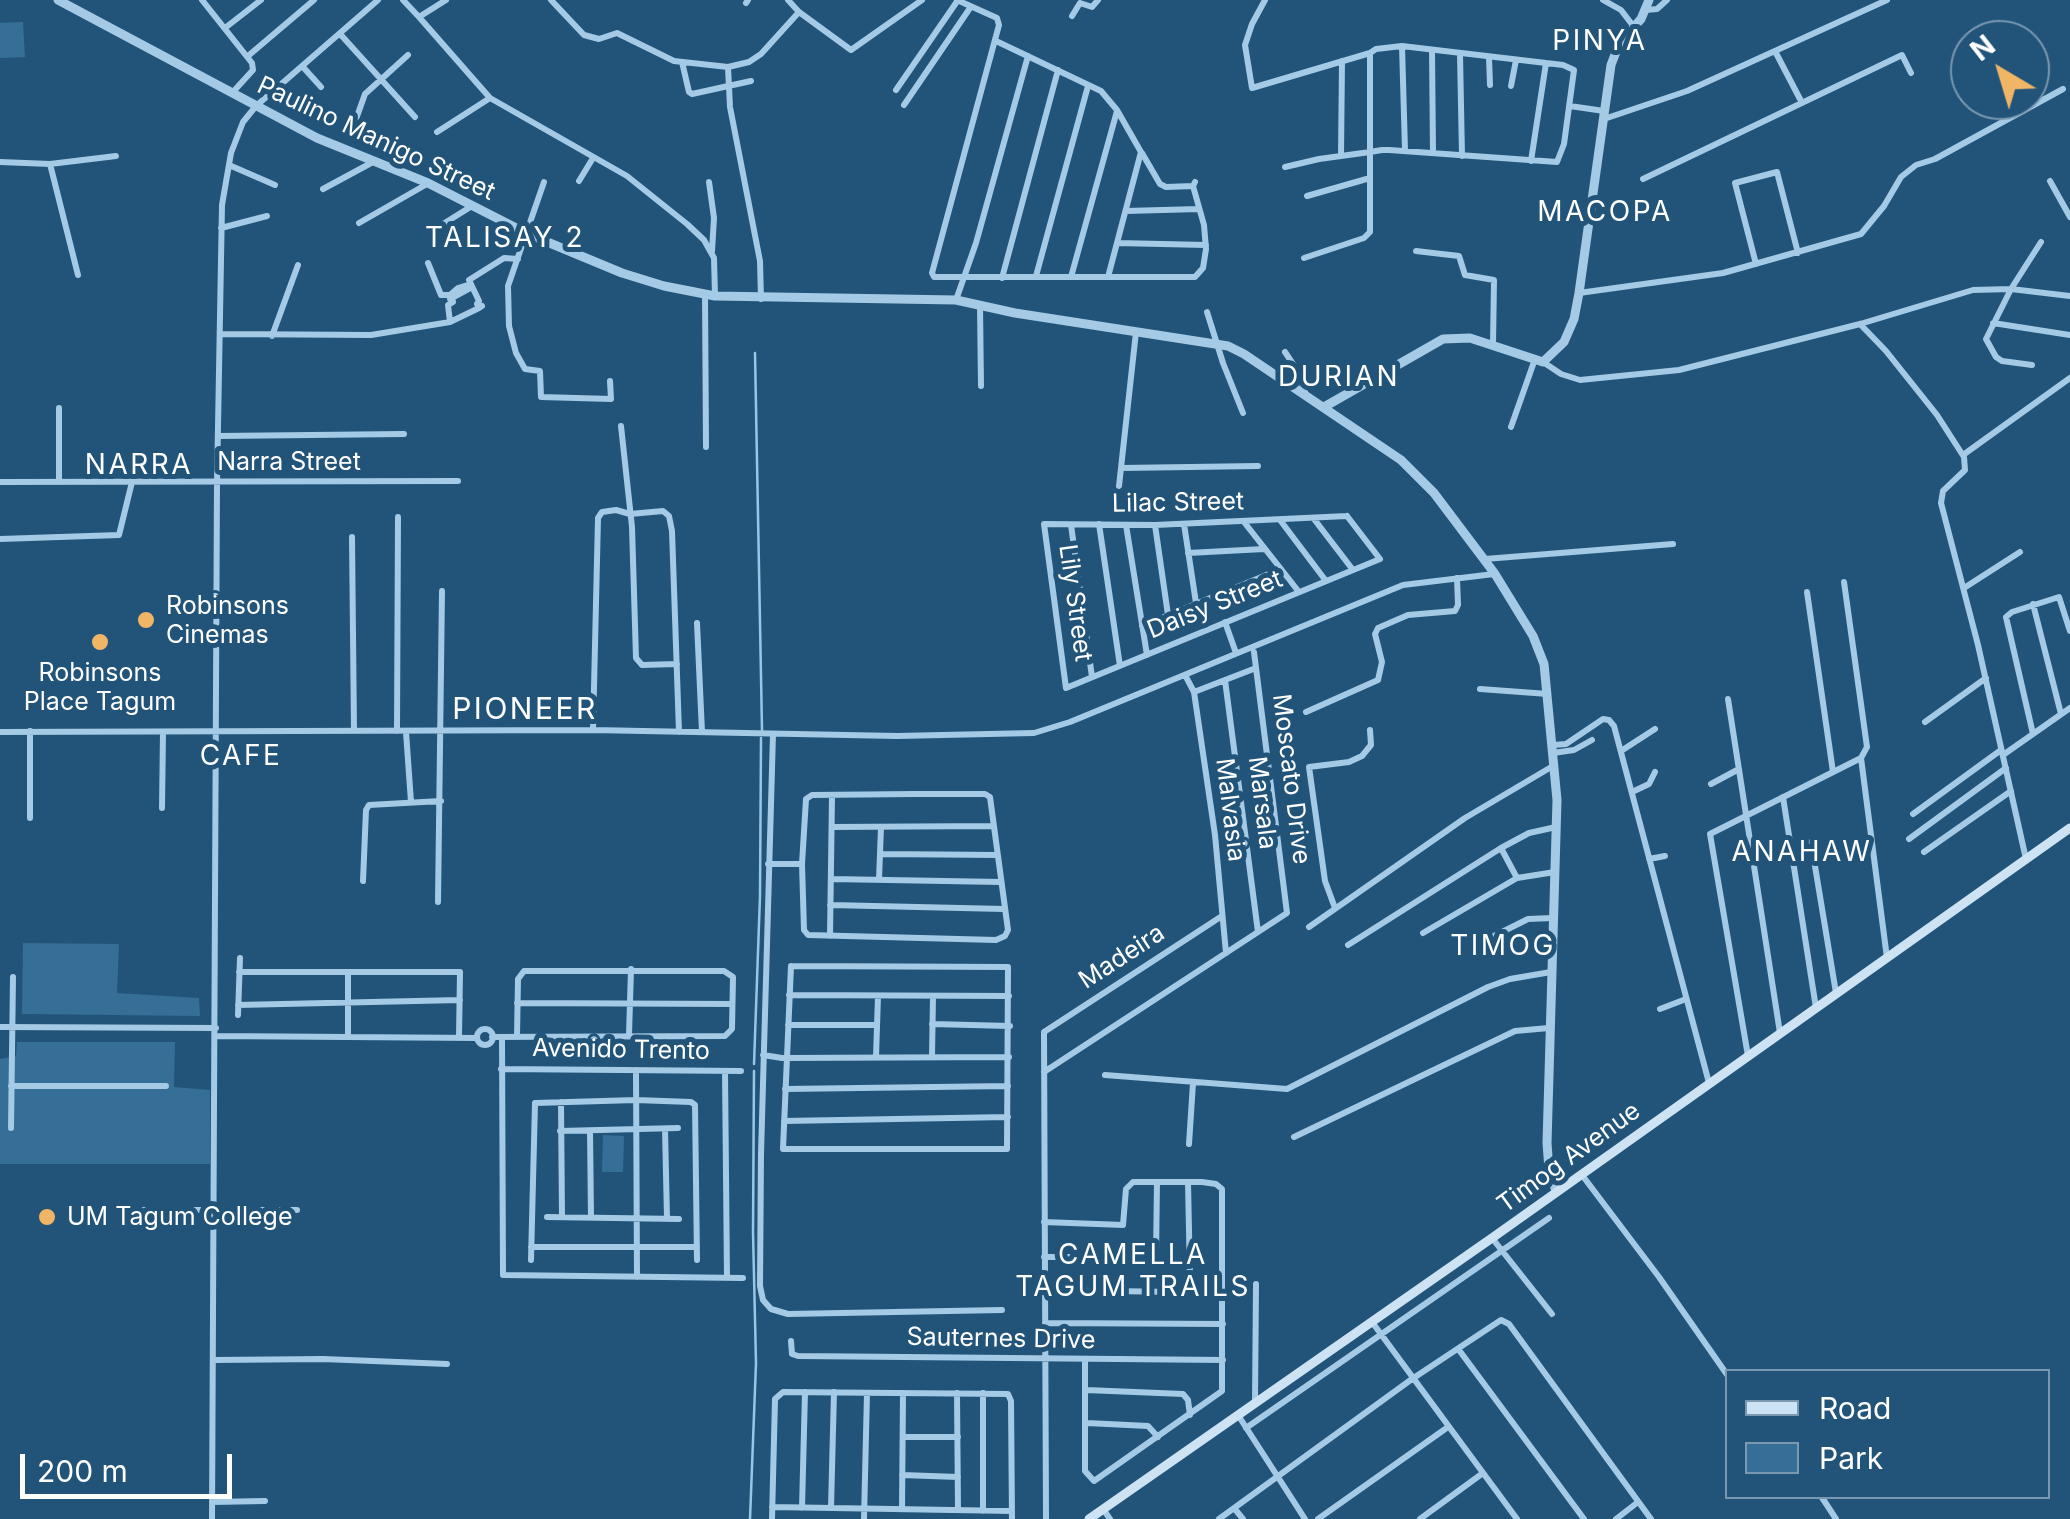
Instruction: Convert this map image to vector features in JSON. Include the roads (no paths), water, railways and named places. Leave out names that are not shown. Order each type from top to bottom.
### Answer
[{"type":"main road","name":"Timog Avenue","points":[[1088,1519],[2070,828]]},
{"type":"street","name":"Paulino Manigo Street","points":[[58,0],[318,138],[428,183],[528,234],[643,281],[710,295],[761,299],[956,300],[1218,344],[1244,354],[1412,469],[1495,574],[1533,636],[1544,664],[1557,827],[1548,1158],[1556,1192]]},
{"type":"street","points":[[203,0],[248,56],[252,70],[232,94]]},
{"type":"street","points":[[224,28],[261,0]]},
{"type":"street","points":[[248,56],[314,0]]},
{"type":"street","points":[[212,1519],[220,228],[235,139],[256,106],[378,0]]},
{"type":"street","points":[[403,0],[490,98],[627,176],[667,206],[712,252]]},
{"type":"street","points":[[419,17],[446,0]]},
{"type":"street","points":[[551,0],[584,36],[598,40],[618,34],[682,62],[728,67],[749,62],[761,54],[799,12]]},
{"type":"street","points":[[788,0],[851,50],[922,0]]},
{"type":"street","points":[[896,90],[958,0],[997,18],[996,41],[932,273],[936,277],[1196,276],[1203,268],[1206,245],[1194,184],[1160,184],[1118,110],[1101,91],[996,41]]},
{"type":"street","points":[[1072,16],[1077,1],[1091,8],[1098,0]]},
{"type":"street","points":[[1265,0],[1245,45],[1252,88],[1385,46],[1574,68],[1560,158],[1552,162],[1404,150],[1341,156],[1286,168]]},
{"type":"street","points":[[1603,0],[1621,10],[1634,27]]},
{"type":"street","points":[[1511,427],[1539,360],[1570,332],[1580,293],[1614,54],[1648,5],[1657,9],[1667,0]]},
{"type":"street","points":[[1570,106],[1604,115],[1687,91],[1887,0]]},
{"type":"street","points":[[904,105],[970,8]]},
{"type":"street","points":[[342,35],[414,117]]},
{"type":"street","points":[[1402,46],[1404,150]]},
{"type":"street","points":[[1432,50],[1434,153]]},
{"type":"street","points":[[1304,258],[1368,235],[1370,53]]},
{"type":"street","points":[[1776,53],[1801,101]]},
{"type":"street","points":[[356,122],[366,94],[408,54]]},
{"type":"street","points":[[1460,54],[1462,156]]},
{"type":"street","points":[[956,300],[1028,56]]},
{"type":"street","points":[[1643,179],[1902,56],[1910,73]]},
{"type":"street","points":[[1489,57],[1490,85]]},
{"type":"street","points":[[1511,86],[1516,60]]},
{"type":"street","points":[[1341,156],[1342,61]]},
{"type":"street","points":[[682,62],[688,92],[751,81]]},
{"type":"street","points":[[1531,161],[1546,63]]},
{"type":"street","points":[[303,67],[321,86]]},
{"type":"street","points":[[728,67],[728,87],[760,260],[761,299]]},
{"type":"street","points":[[1002,278],[1058,70]]},
{"type":"street","points":[[1036,276],[1088,86]]},
{"type":"street","points":[[1580,293],[1684,280],[1861,234],[1901,177],[1916,165],[1935,159],[2063,89]]},
{"type":"street","points":[[437,132],[490,98]]},
{"type":"street","points":[[1071,278],[1118,110]]},
{"type":"street","points":[[1108,277],[1141,152]]},
{"type":"street","points":[[0,162],[50,164],[116,156]]},
{"type":"street","points":[[579,180],[593,158]]},
{"type":"street","points":[[323,189],[374,161]]},
{"type":"street","points":[[50,164],[78,275]]},
{"type":"street","points":[[229,165],[275,184]]},
{"type":"street","points":[[1756,264],[1735,183],[1777,172],[1798,253]]},
{"type":"street","points":[[1307,196],[1370,178]]},
{"type":"street","points":[[2050,181],[2070,217]]},
{"type":"street","points":[[544,182],[508,286],[509,326],[516,353],[526,369],[540,372],[540,397],[611,399],[610,381]]},
{"type":"street","points":[[706,447],[714,218],[709,182]]},
{"type":"street","points":[[360,222],[428,183]]},
{"type":"street","points":[[443,224],[472,206]]},
{"type":"street","points":[[1126,211],[1200,209]]},
{"type":"street","points":[[220,228],[267,216]]},
{"type":"street","points":[[2032,365],[2002,361],[1986,339],[2041,242]]},
{"type":"street","points":[[1118,243],[1206,245]]},
{"type":"street","points":[[1416,251],[1459,256],[1465,275],[1494,280],[1493,345]]},
{"type":"street","points":[[220,334],[371,335],[450,322],[480,307],[469,280],[504,258],[518,260]]},
{"type":"street","points":[[428,263],[441,295],[451,296],[471,285]]},
{"type":"street","points":[[272,336],[298,265]]},
{"type":"street","points":[[1324,407],[1443,339],[1470,338],[1539,360],[1580,380],[1716,363],[1973,290],[2011,289],[2070,296]]},
{"type":"street","points":[[450,322],[451,296]]},
{"type":"street","points":[[980,306],[980,386]]},
{"type":"street","points":[[1207,312],[1243,413]]},
{"type":"street","points":[[1993,323],[2070,335]]},
{"type":"street","points":[[1860,324],[1944,423],[1963,455],[1965,470],[1940,498],[2026,858]]},
{"type":"street","points":[[1119,486],[1136,332]]},
{"type":"street","points":[[1285,352],[1299,373],[1306,395]]},
{"type":"street","points":[[1963,455],[2070,378]]},
{"type":"street","points":[[59,408],[59,482]]},
{"type":"street","points":[[622,426],[636,661],[647,666],[676,664]]},
{"type":"street","points":[[218,436],[404,434]]},
{"type":"street","points":[[1121,468],[1258,466]]},
{"type":"street","name":"Narra Street","points":[[0,482],[458,481]]},
{"type":"street","points":[[0,539],[119,535],[132,482]]},
{"type":"street","points":[[593,730],[598,518],[602,512],[616,510],[630,514],[663,511],[670,518],[679,732]]},
{"type":"street","name":"Lilac Street","points":[[1044,524],[1156,525],[1347,516],[1380,559]]},
{"type":"street","points":[[398,517],[401,731],[412,802]]},
{"type":"street","points":[[1314,518],[1353,570]]},
{"type":"street","points":[[1280,520],[1326,581]]},
{"type":"street","points":[[1244,522],[1300,592]]},
{"type":"street","name":"Lily Street","points":[[1044,524],[1066,688]]},
{"type":"street","name":"Lily Street","points":[[1070,524],[1092,677]]},
{"type":"street","points":[[1099,524],[1120,666]]},
{"type":"street","points":[[1126,524],[1147,654]]},
{"type":"street","points":[[1184,524],[1196,604]]},
{"type":"street","points":[[1156,525],[1168,615]]},
{"type":"street","points":[[352,536],[354,731]]},
{"type":"street","points":[[1485,560],[1673,544]]},
{"type":"street","points":[[1188,553],[1266,549]]},
{"type":"street","points":[[1964,588],[2020,552]]},
{"type":"street","name":"Daisy Street","points":[[1066,688],[1380,559]]},
{"type":"street","points":[[1142,626],[1281,568]]},
{"type":"street","points":[[0,732],[1034,733],[1070,722],[1403,586],[1495,574]]},
{"type":"street","points":[[1306,712],[1378,680],[1382,673],[1375,634],[1378,628],[1408,615],[1455,610],[1456,578]]},
{"type":"street","points":[[1748,1056],[1710,834],[1861,758],[1867,747],[1844,582]]},
{"type":"street","points":[[438,902],[442,591]]},
{"type":"street","points":[[1806,592],[1833,772]]},
{"type":"street","points":[[2033,734],[2006,622],[2012,612],[2058,596],[2070,631]]},
{"type":"street","points":[[2033,604],[2061,714]]},
{"type":"street","points":[[1225,622],[1236,653]]},
{"type":"street","points":[[697,623],[702,732]]},
{"type":"street","name":"Moscato Drive","points":[[1254,652],[1288,912],[1258,932]]},
{"type":"street","points":[[1194,692],[1256,668]]},
{"type":"street","name":"Malvasia","points":[[1184,675],[1194,692],[1226,953]]},
{"type":"street","points":[[1925,722],[1986,678]]},
{"type":"street","name":"Marsala","points":[[1226,680],[1258,932]]},
{"type":"street","points":[[1480,689],[1548,694]]},
{"type":"street","points":[[1728,699],[1780,1033]]},
{"type":"street","points":[[1913,814],[2070,708]]},
{"type":"street","points":[[1553,749],[1607,718],[1614,726],[1709,1083]]},
{"type":"street","points":[[1621,751],[1655,728]]},
{"type":"street","points":[[1335,908],[1325,881],[1309,767],[1349,762],[1362,756],[1371,745],[1370,730]]},
{"type":"street","points":[[30,731],[30,818]]},
{"type":"street","points":[[162,808],[163,732]]},
{"type":"street","points":[[773,734],[760,1286],[766,1305],[788,1314],[1002,1310]]},
{"type":"street","points":[[1553,749],[1574,750],[1592,740]]},
{"type":"street","points":[[1861,758],[1887,958]]},
{"type":"street","points":[[1309,927],[1465,818],[1554,766]]},
{"type":"street","points":[[1908,839],[2006,768]]},
{"type":"street","points":[[1711,784],[1739,769]]},
{"type":"street","points":[[1632,792],[1649,784],[1655,772]]},
{"type":"street","points":[[1924,852],[2011,791]]},
{"type":"street","points":[[985,794],[992,801],[994,826],[1008,930],[1003,938],[830,936],[808,935],[804,930],[804,801],[812,796],[985,794]]},
{"type":"street","points":[[830,936],[832,796]]},
{"type":"street","points":[[1783,797],[1816,1009]]},
{"type":"street","points":[[362,881],[367,807],[373,803],[441,801]]},
{"type":"street","points":[[832,827],[994,826]]},
{"type":"street","points":[[879,880],[881,827]]},
{"type":"street","points":[[1348,945],[1501,848],[1528,833],[1557,827]]},
{"type":"street","points":[[1811,842],[1836,994]]},
{"type":"street","points":[[1501,848],[1517,878]]},
{"type":"street","points":[[880,854],[997,854]]},
{"type":"street","points":[[1650,858],[1665,856]]},
{"type":"street","points":[[768,864],[802,864]]},
{"type":"street","points":[[1423,934],[1517,878],[1555,872]]},
{"type":"street","points":[[831,879],[1001,882]]},
{"type":"street","points":[[830,905],[1004,909]]},
{"type":"street","name":"Madeira","points":[[1043,1073],[1044,1032],[1222,916]]},
{"type":"street","points":[[1490,938],[1528,919],[1553,918]]},
{"type":"street","points":[[1046,1519],[1043,1073],[1258,932]]},
{"type":"street","points":[[238,1015],[240,958]]},
{"type":"street","points":[[791,966],[1008,967],[1009,996],[1007,1148],[783,1149],[791,966]]},
{"type":"street","points":[[629,1036],[631,969]]},
{"type":"street","points":[[0,1028],[348,1037],[477,1038],[484,1030],[492,1036],[517,1036],[629,1036],[724,1036],[732,1029],[733,978],[730,972],[524,971],[518,979],[517,1036]]},
{"type":"street","points":[[240,972],[460,972],[459,1038]]},
{"type":"street","points":[[348,972],[348,1037]]},
{"type":"street","points":[[1105,1076],[1277,1089],[1296,1086],[1488,987],[1551,972]]},
{"type":"street","points":[[11,1128],[13,977]]},
{"type":"street","points":[[790,995],[1009,996]]},
{"type":"street","points":[[876,1057],[878,996]]},
{"type":"street","points":[[932,1056],[933,996]]},
{"type":"street","points":[[1660,1009],[1686,999]]},
{"type":"street","points":[[238,1004],[460,1000]]},
{"type":"street","points":[[517,1003],[732,1004]]},
{"type":"street","points":[[788,1025],[877,1024]]},
{"type":"street","points":[[932,1024],[1010,1026]]},
{"type":"street","points":[[1294,1137],[1515,1032],[1550,1028]]},
{"type":"street","points":[[502,1036],[503,1276],[743,1278]]},
{"type":"street","points":[[763,1058],[1009,1056]]},
{"type":"street","name":"Avenido Trento","points":[[501,1068],[741,1071]]},
{"type":"street","points":[[636,1070],[636,1277]]},
{"type":"street","points":[[725,1071],[727,1278]]},
{"type":"street","points":[[1190,1144],[1193,1083]]},
{"type":"street","points":[[11,1086],[166,1086]]},
{"type":"street","points":[[785,1088],[1008,1086]]},
{"type":"street","points":[[531,1260],[534,1106],[540,1101],[636,1100],[695,1105],[697,1260]]},
{"type":"street","points":[[560,1102],[562,1217]]},
{"type":"street","points":[[784,1121],[1008,1118]]},
{"type":"street","points":[[560,1131],[678,1128]]},
{"type":"street","points":[[665,1129],[668,1218]]},
{"type":"street","points":[[590,1130],[592,1216]]},
{"type":"street","points":[[1581,1174],[1725,1372]]},
{"type":"street","points":[[1044,1258],[1156,1257],[1158,1182]]},
{"type":"street","points":[[1044,1222],[1123,1225],[1128,1184],[1188,1182],[1220,1186],[1222,1392],[1098,1480],[1090,1480],[1086,1471],[1084,1360]]},
{"type":"street","points":[[1044,1290],[1188,1289],[1188,1182]]},
{"type":"street","points":[[128,1210],[297,1210]]},
{"type":"street","points":[[547,1217],[679,1219]]},
{"type":"street","points":[[1246,1428],[1549,1218]]},
{"type":"street","points":[[1492,1238],[1552,1314]]},
{"type":"street","points":[[531,1247],[697,1247]]},
{"type":"street","points":[[1256,1284],[1256,1403]]},
{"type":"street","points":[[1218,1519],[1498,1320],[1507,1322],[1650,1519]]},
{"type":"street","points":[[1372,1322],[1516,1518]]},
{"type":"street","points":[[1044,1323],[1222,1324]]},
{"type":"street","name":"Sauternes Drive","points":[[791,1341],[792,1354],[798,1356],[1222,1360]]},
{"type":"street","points":[[1459,1350],[1584,1519]]},
{"type":"street","points":[[214,1360],[446,1364]]},
{"type":"street","points":[[1086,1390],[1183,1394],[1190,1415]]},
{"type":"street","points":[[802,1508],[805,1392]]},
{"type":"street","points":[[831,1508],[834,1392]]},
{"type":"street","points":[[864,1519],[867,1392]]},
{"type":"street","points":[[902,1509],[903,1393]]},
{"type":"street","points":[[957,1393],[958,1510]]},
{"type":"street","points":[[983,1393],[983,1511]]},
{"type":"street","points":[[772,1507],[958,1510],[1012,1515],[1011,1398],[1005,1393],[777,1394],[772,1507],[772,1519]]},
{"type":"street","points":[[1238,1415],[1305,1519]]},
{"type":"street","points":[[1087,1423],[1148,1426],[1158,1438]]},
{"type":"street","points":[[1318,1519],[1448,1427]]},
{"type":"street","points":[[903,1437],[958,1437]]},
{"type":"street","points":[[1420,1519],[1482,1472]]},
{"type":"street","points":[[902,1475],[958,1477]]},
{"type":"street","points":[[212,1502],[265,1501]]},
{"type":"street","points":[[1616,1519],[1638,1502]]},
{"type":"street","points":[[1234,1508],[1243,1519]]},
{"type":"street","points":[[1103,1509],[1110,1519]]},
{"type":"waterway","points":[[755,353],[762,730]]},
{"type":"waterway","points":[[754,1064],[761,738]]},
{"type":"waterway","points":[[750,1519],[756,1363],[754,1071]]},
{"type":"place","name":"Robinsons Cinemas","points":[[146,620]]},
{"type":"place","name":"Robinsons Place Tagum","points":[[100,642]]},
{"type":"place","name":"UM Tagum College","points":[[47,1217]]},
{"type":"district","name":"PINYA","points":[[1600,42]]},
{"type":"district","name":"MACOPA","points":[[1605,213]]},
{"type":"district","name":"TALISAY 2","points":[[505,239]]},
{"type":"district","name":"DURIAN","points":[[1339,378]]},
{"type":"district","name":"NARRA","points":[[139,466]]},
{"type":"district","name":"PIONEER","points":[[525,710]]},
{"type":"district","name":"CAFE","points":[[241,757]]},
{"type":"district","name":"ANAHAW","points":[[1802,853]]},
{"type":"district","name":"TIMOG","points":[[1503,947]]},
{"type":"district","name":"CAMELLA TAGUM TRAILS","points":[[1133,1272]]}]
